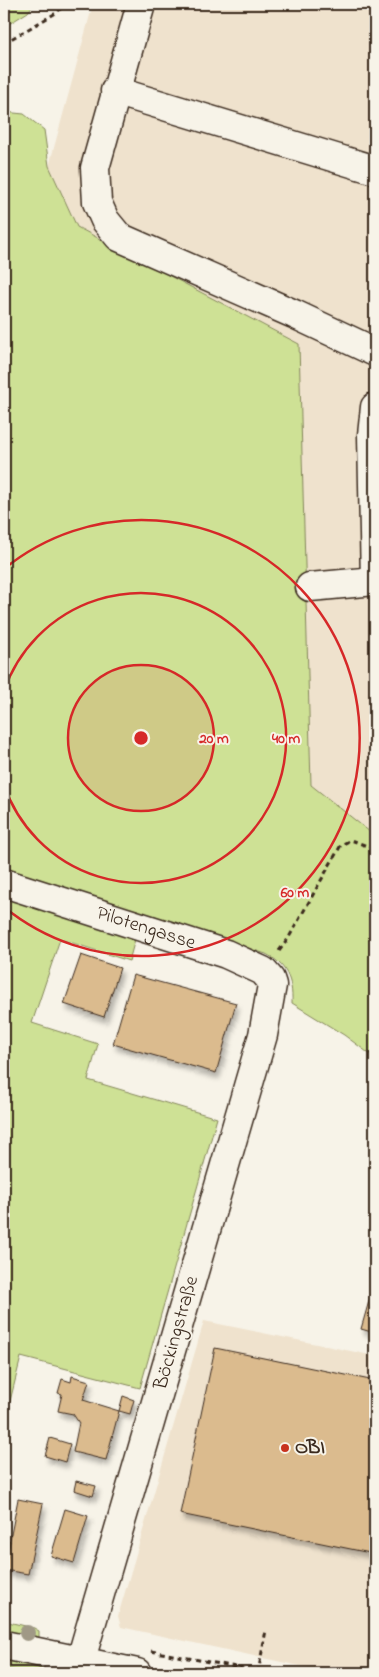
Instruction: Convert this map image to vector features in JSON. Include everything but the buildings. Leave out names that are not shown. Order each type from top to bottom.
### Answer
[{"type":"street","points":[[141,4],[115,91],[95,168],[97,202],[105,220],[119,236],[375,352]]},
{"type":"street","points":[[115,91],[375,170]]},
{"type":"street","points":[[310,587],[375,581],[372,435],[375,407]]},
{"type":"street","name":"Pilotengasse","points":[[4,884],[226,954],[268,981]]},
{"type":"street","name":"Böckingstraße","points":[[78,1667],[263,1035],[268,981]]},
{"type":"street","points":[[4,1645],[78,1667],[141,1662]]},
{"type":"path","points":[[4,43],[56,13],[65,4]]},
{"type":"path","points":[[268,981],[288,939],[341,844],[351,840],[375,849]]},
{"type":"path","points":[[258,1673],[266,1630]]},
{"type":"path","points":[[141,1662],[236,1667],[250,1673]]},
{"type":"shaded area","points":[[93,4],[375,4],[375,836],[311,786],[299,344],[77,227],[49,166]]},
{"type":"shaded area","points":[[204,1321],[375,1356],[375,1673],[332,1673],[121,1627],[118,1616]]},
{"type":"green space","points":[[4,4],[34,4],[28,12],[4,27]]},
{"type":"green space","points":[[4,112],[24,114],[44,130],[49,166],[77,227],[299,344],[311,785],[375,836],[375,1058],[344,1035],[292,1003],[291,987],[287,974],[279,963],[266,954],[142,914],[129,961],[60,939],[32,1023],[98,1044],[88,1080],[217,1118],[140,1388],[21,1357],[4,1425]]},
{"type":"green space","points":[[4,1621],[34,1628],[39,1631],[39,1640],[4,1633]]},
{"type":"green space","points":[[4,1660],[43,1669],[45,1673],[28,1673],[4,1668]]},
{"type":"place","name":"OBI","points":[[285,1448]]}]
